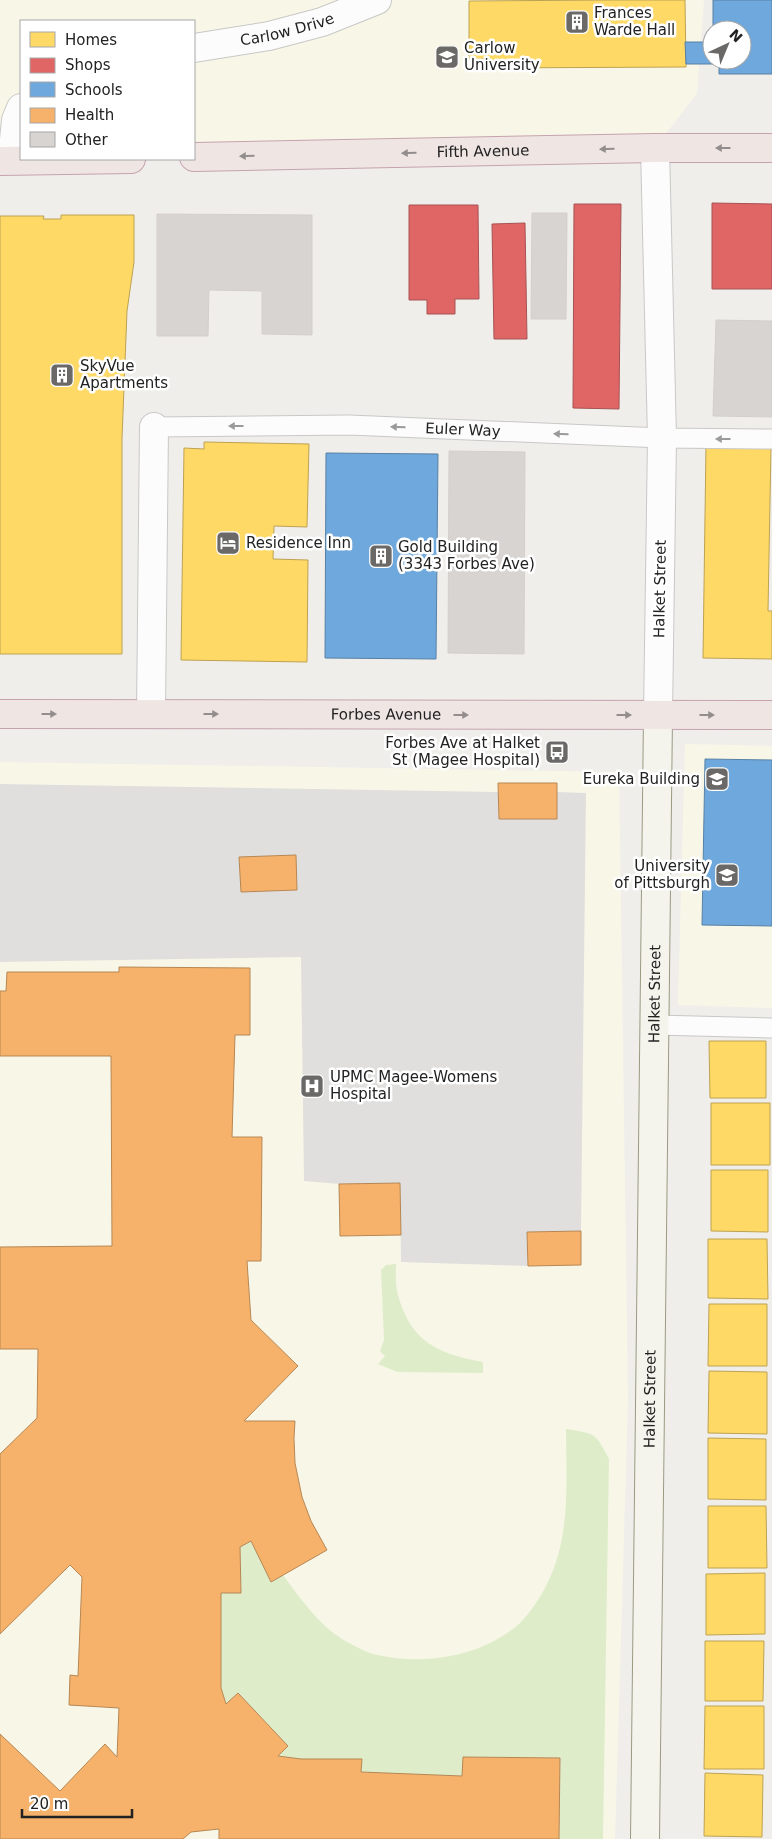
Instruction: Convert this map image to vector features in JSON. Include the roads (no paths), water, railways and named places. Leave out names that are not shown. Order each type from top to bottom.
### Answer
[{"type":"highway","name":"Fifth Avenue","points":[[195,158],[655,148],[772,148]]},
{"type":"highway","points":[[6,160],[20,160]]},
{"type":"highway","name":"Forbes Avenue","points":[[0,714],[772,715]]},
{"type":"main road","name":"Halket Street","points":[[645,1839],[658,715]]},
{"type":"street","name":"Carlow Drive","points":[[195,48],[269,36],[322,22],[377,0]]},
{"type":"street","points":[[6,160],[20,110]]},
{"type":"street","name":"Halket Street","points":[[655,148],[662,438],[658,715]]},
{"type":"street","points":[[151,714],[154,427]]},
{"type":"lane","name":"Euler Way","points":[[154,427],[349,425],[662,438],[772,439]]},
{"type":"lane","points":[[655,1026],[772,1028]]},
{"type":"place","name":"Frances Warde Hall","points":[[577,22]]},
{"type":"place","name":"Carlow University","points":[[447,57]]},
{"type":"place","name":"SkyVue Apartments","points":[[62,375]]},
{"type":"place","name":"Residence Inn","points":[[228,543]]},
{"type":"place","name":"Gold Building (3343 Forbes Ave)","points":[[381,556]]},
{"type":"place","name":"Forbes Ave at Halket St (Magee Hospital)","points":[[557,752]]},
{"type":"place","name":"Eureka Building","points":[[717,779]]},
{"type":"place","name":"University of Pittsburgh","points":[[727,875]]},
{"type":"place","name":"UPMC Magee-Womens Hospital","points":[[312,1086]]}]
